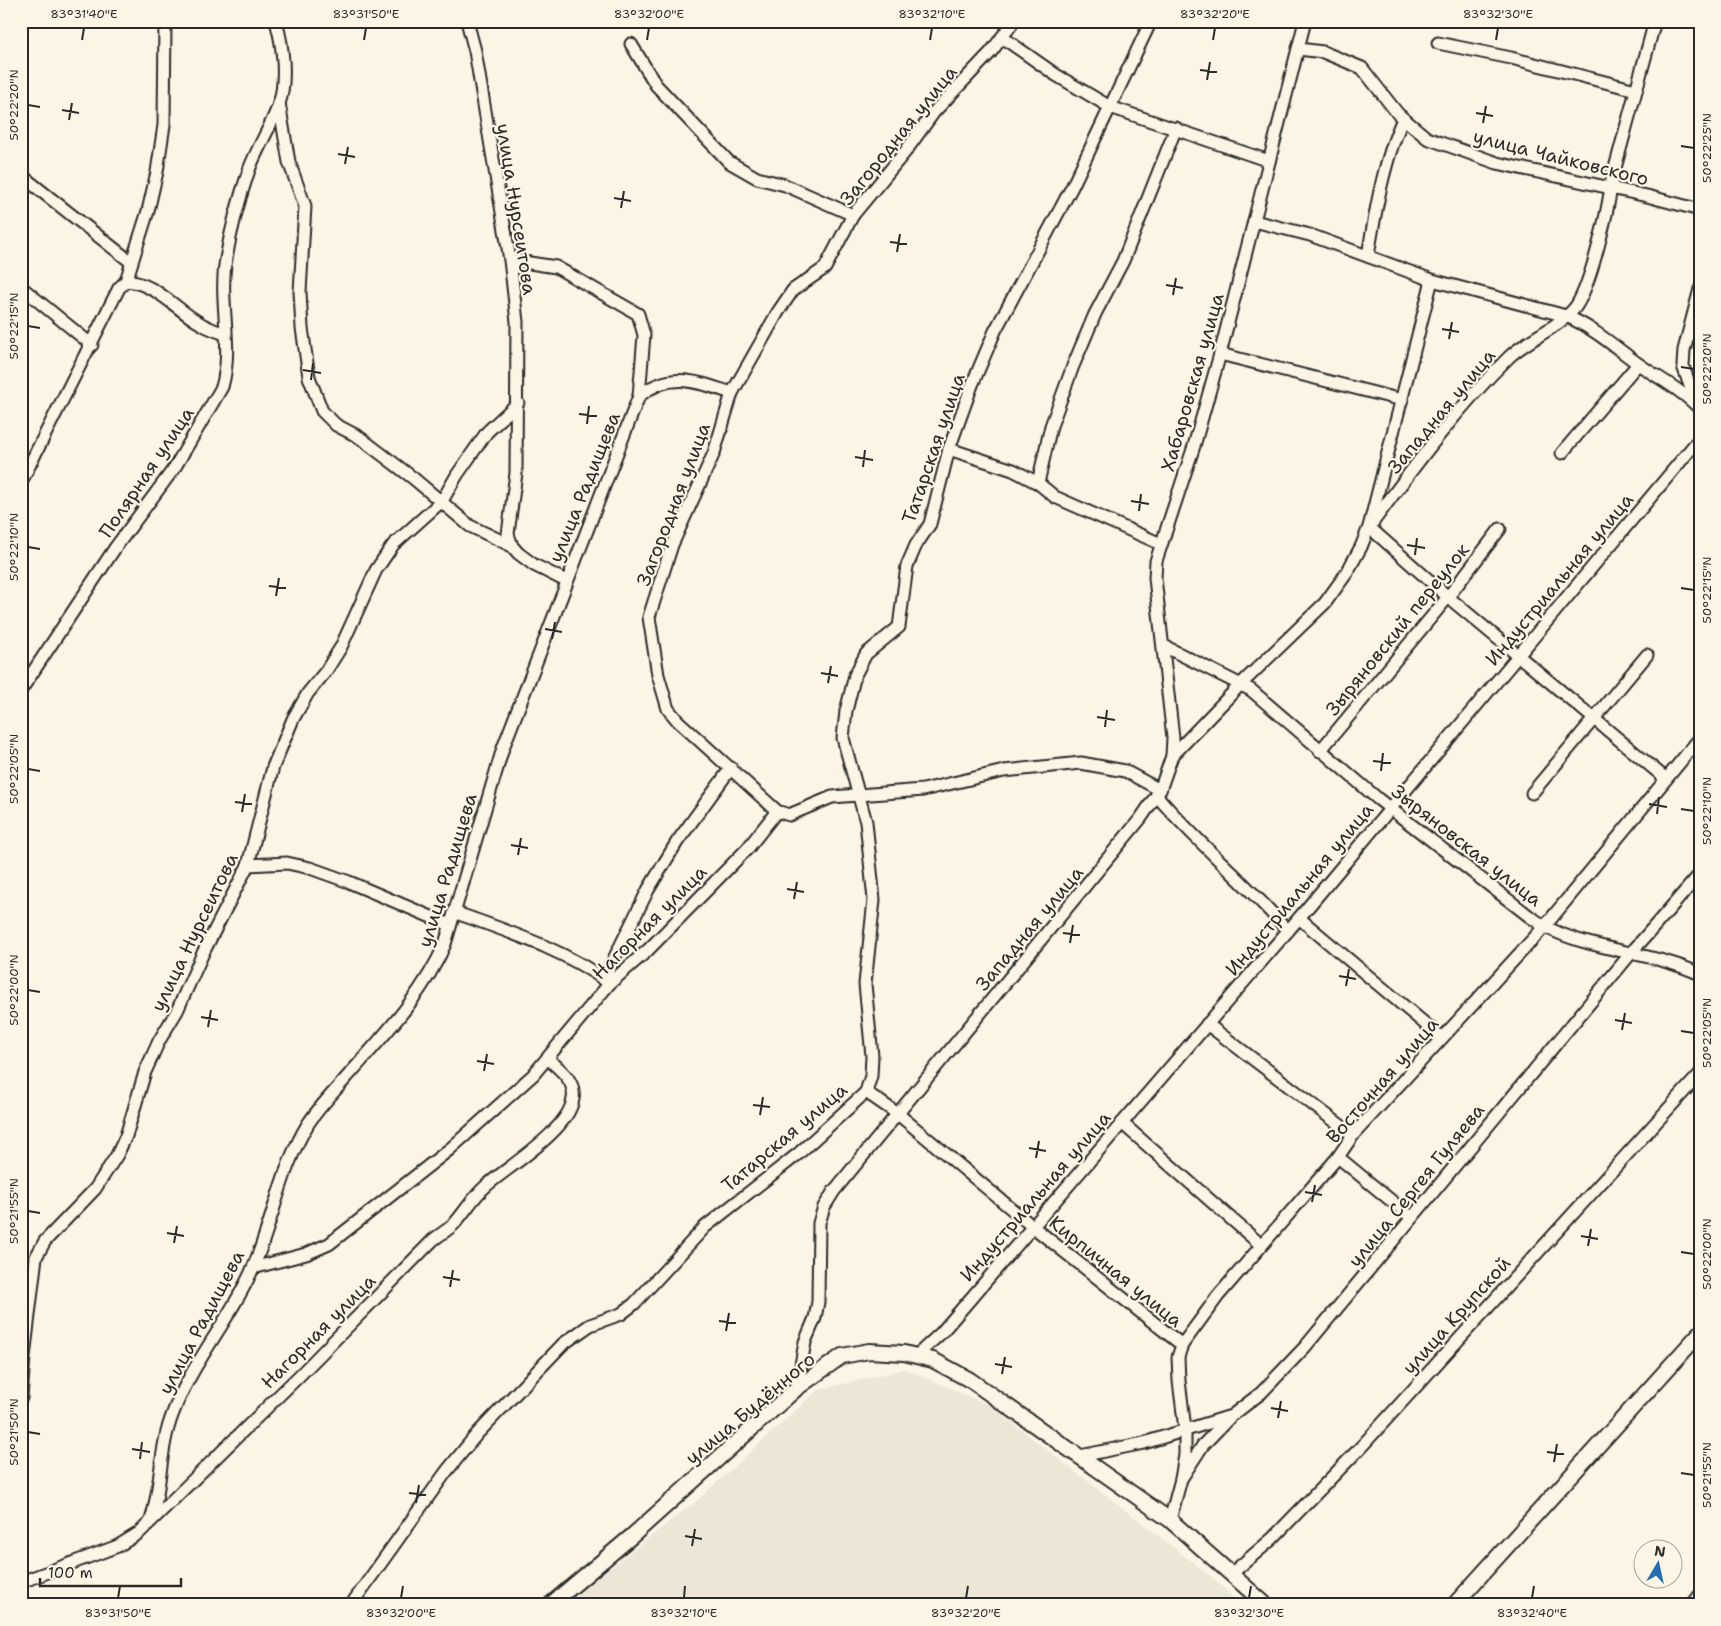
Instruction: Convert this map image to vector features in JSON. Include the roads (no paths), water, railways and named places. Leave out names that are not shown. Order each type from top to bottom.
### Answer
[{"type":"street","points":[[21,482],[119,288],[126,281],[148,211],[164,125],[165,21]]},
{"type":"street","name":"Полярная улица","points":[[21,690],[115,548],[175,467],[222,387],[228,351],[223,299],[226,261],[233,225],[250,168],[279,103],[283,72],[280,36],[276,21]]},
{"type":"street","name":"улица Нурсеитова","points":[[467,21],[475,51],[510,260],[517,322],[518,403],[516,473],[508,534],[512,546]]},
{"type":"street","name":"Загородная улица","points":[[777,811],[692,735],[668,709],[658,675],[649,617],[672,545],[714,453],[732,393],[778,312],[793,290],[825,268],[853,215],[878,187],[934,112],[1002,37],[1014,21]]},
{"type":"street","name":"Татарская улица","points":[[350,1605],[470,1441],[563,1344],[590,1324],[621,1314],[634,1304],[705,1227],[798,1154],[866,1092],[871,1076],[872,1056],[865,984],[874,900],[866,822],[843,738],[846,711],[855,675],[866,654],[899,627],[907,566],[916,545],[930,524],[948,449],[995,331],[1072,186],[1151,21]]},
{"type":"street","name":"Хабаровская улица","points":[[1172,756],[1173,738],[1155,578],[1156,561],[1194,446],[1220,354],[1305,21]]},
{"type":"street","points":[[1570,313],[1582,295],[1608,206],[1611,188],[1655,21]]},
{"type":"street","points":[[1002,37],[1056,76],[1110,107],[1269,161]]},
{"type":"street","points":[[1438,43],[1511,58],[1636,90]]},
{"type":"street","points":[[631,44],[656,86],[730,162],[757,178],[785,185],[853,215]]},
{"type":"street","name":"улица Чайковского","points":[[1299,49],[1323,52],[1362,68],[1404,119],[1428,138],[1497,163],[1700,210]]},
{"type":"street","points":[[279,103],[289,162],[305,206],[300,292],[302,328],[309,377],[322,411],[336,425],[359,437],[442,501],[470,526],[512,546],[534,565],[566,581]]},
{"type":"street","points":[[1368,256],[1373,221],[1396,135],[1404,119]]},
{"type":"street","points":[[1038,483],[1051,426],[1073,366],[1095,314],[1123,260],[1176,128]]},
{"type":"street","points":[[21,176],[131,262]]},
{"type":"street","points":[[1254,221],[1310,235],[1432,280],[1570,313],[1638,364],[1676,389],[1699,408]]},
{"type":"street","points":[[510,260],[556,267],[638,314],[644,334],[639,396]]},
{"type":"street","name":"Западная улица","points":[[1370,527],[1432,280]]},
{"type":"street","points":[[126,281],[137,282],[152,288],[200,324],[225,334]]},
{"type":"street","points":[[21,287],[92,344]]},
{"type":"street","points":[[1699,408],[1682,366],[1684,350],[1700,289]]},
{"type":"street","name":"Западная улица","points":[[797,1388],[805,1342],[815,1318],[818,1302],[819,1223],[824,1208],[834,1191],[1114,853],[1158,793],[1172,756],[1240,685],[1325,604],[1346,574],[1370,527],[1460,409],[1511,355],[1570,313]]},
{"type":"street","points":[[1220,354],[1402,400]]},
{"type":"street","points":[[1562,454],[1638,364]]},
{"type":"street","name":"улица Радищева","points":[[151,1520],[156,1504],[164,1444],[173,1413],[192,1375],[234,1306],[253,1268],[289,1163],[308,1124],[420,990],[437,962],[454,912],[502,748],[639,396],[653,385],[665,381],[694,382],[732,393]]},
{"type":"street","name":"улица Нурсеитова","points":[[21,1398],[36,1256],[45,1241],[95,1189],[117,1155],[126,1136],[145,1072],[159,1041],[177,1011],[203,954],[248,865],[273,767],[294,719],[308,692],[326,671],[341,647],[380,564],[393,545],[442,501],[457,475],[487,432],[518,403]]},
{"type":"street","name":"Индустриальная улица","points":[[916,1356],[941,1333],[1288,931],[1700,438]]},
{"type":"street","points":[[948,449],[1013,470],[1038,483],[1055,496],[1161,544]]},
{"type":"street","points":[[1370,527],[1448,597],[1666,778]]},
{"type":"street","name":"Зыряновский переулок","points":[[1320,751],[1448,597],[1500,529]]},
{"type":"street","name":"Зыряновская улица","points":[[1164,646],[1240,685],[1261,699],[1320,751],[1391,808],[1529,916],[1545,926],[1582,940],[1685,967],[1700,974]]},
{"type":"street","points":[[1532,793],[1647,655]]},
{"type":"street","name":"Восточная улица","points":[[1181,1480],[1185,1455],[1185,1429],[1178,1357],[1182,1345],[1218,1296],[1338,1157],[1353,1135],[1545,926],[1700,738]]},
{"type":"street","points":[[777,811],[789,815],[832,797],[922,790],[1004,771],[1081,763],[1125,771],[1158,793],[1172,814],[1232,871],[1288,931]]},
{"type":"street","points":[[454,912],[565,956],[592,969],[607,981],[648,890],[672,850],[730,768]]},
{"type":"street","name":"Нагорная улица","points":[[253,1268],[306,1254],[330,1244],[493,1113],[548,1059],[607,981],[648,950],[741,855],[777,811]]},
{"type":"street","points":[[248,865],[287,863],[310,868],[349,882],[450,925]]},
{"type":"street","name":"улица Сергея Гуляева","points":[[1170,1520],[1181,1480],[1202,1444],[1230,1417],[1261,1393],[1305,1347],[1632,952],[1700,874]]},
{"type":"street","points":[[1299,918],[1442,1038]]},
{"type":"street","points":[[1207,1024],[1353,1135]]},
{"type":"street","name":"Нагорная улица","points":[[21,1582],[118,1546],[138,1533],[292,1382],[432,1240],[453,1224],[485,1187],[527,1156],[562,1120],[571,1107],[574,1087],[561,1070],[548,1059]]},
{"type":"street","name":"улица Крупской","points":[[1231,1574],[1272,1539],[1361,1447],[1700,1074]]},
{"type":"street","name":"Кирпичная улица","points":[[866,1092],[898,1114],[1032,1226],[1182,1345]]},
{"type":"street","points":[[1122,1123],[1261,1245]]},
{"type":"street","points":[[1338,1157],[1411,1217]]},
{"type":"street","points":[[1454,1605],[1700,1333]]},
{"type":"street","name":"улица Будённого","points":[[550,1605],[632,1536],[797,1388],[842,1356],[869,1351],[916,1356],[933,1360],[970,1380],[1170,1520],[1266,1605]]},
{"type":"street","points":[[1080,1456],[1144,1442],[1230,1417]]},
{"type":"street","points":[[1692,1605],[1700,1595]]}]
